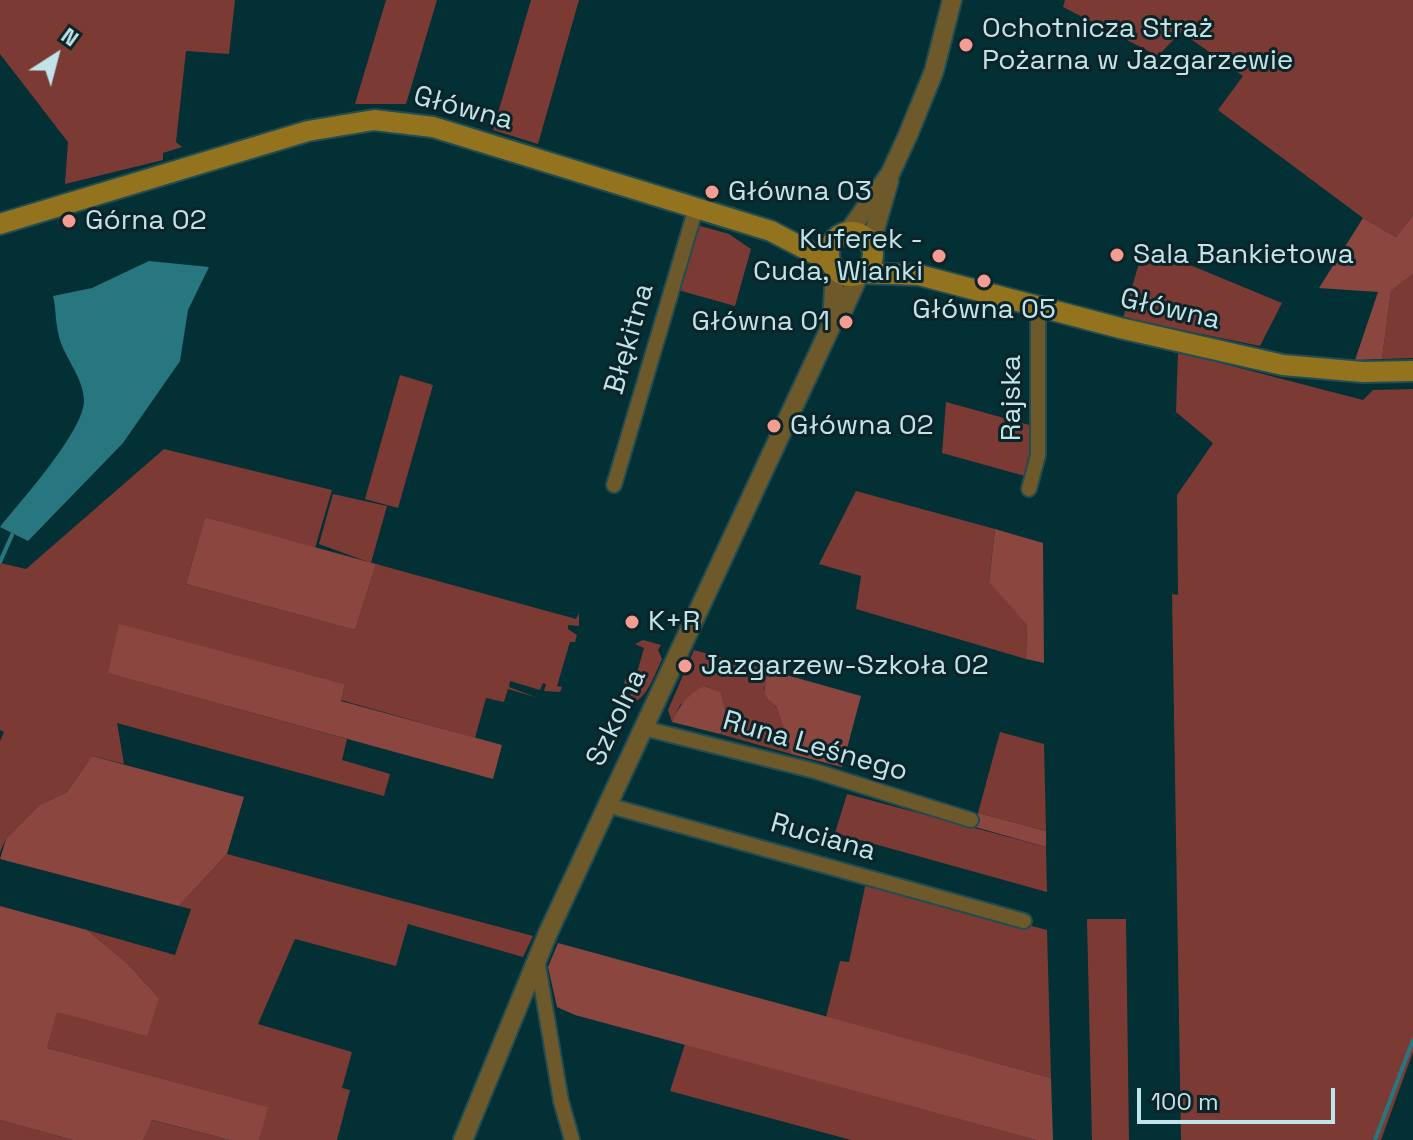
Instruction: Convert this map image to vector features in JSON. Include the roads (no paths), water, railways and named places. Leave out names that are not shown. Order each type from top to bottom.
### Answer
[{"type":"main road","name":"Główna","points":[[0,224],[308,131],[374,120],[433,127],[771,231],[832,266]]},
{"type":"main road","name":"Główna","points":[[771,231],[842,235]]},
{"type":"main road","points":[[859,233],[872,246],[872,262],[861,274],[846,276],[832,266],[828,252],[842,235],[859,233]]},
{"type":"main road","name":"Główna","points":[[872,246],[919,275]]},
{"type":"main road","name":"Główna","points":[[861,274],[919,275],[1283,365],[1363,372],[1413,371]]},
{"type":"street","points":[[842,235],[890,174],[934,71],[952,0]]},
{"type":"street","points":[[872,246],[888,192],[890,174]]},
{"type":"street","name":"Błękitna","points":[[614,485],[696,208]]},
{"type":"street","name":"Szkolna","points":[[832,266],[832,324]]},
{"type":"street","name":"Szkolna","points":[[463,1140],[537,959],[607,805],[832,324],[840,317],[861,274]]},
{"type":"street","name":"Rajska","points":[[1029,489],[1038,455],[1038,306]]},
{"type":"street","name":"Runa Leśnego","points":[[643,728],[815,771],[971,820]]},
{"type":"street","name":"Ruciana","points":[[607,805],[1024,921]]},
{"type":"street","points":[[537,959],[561,1101],[572,1140]]},
{"type":"water","points":[[149,261],[209,267],[188,310],[180,361],[123,443],[28,541],[0,527],[63,447],[74,429],[84,400],[80,382],[60,341],[53,296],[92,288]]},
{"type":"waterway","points":[[0,562],[12,535]]},
{"type":"waterway","points":[[1375,1140],[1413,1040]]},
{"type":"place","name":"Ochotnicza Straż Pożarna w Jazgarzewie","points":[[966,45]]},
{"type":"place","name":"Główna 03","points":[[712,192]]},
{"type":"place","name":"Górna 02","points":[[69,221]]},
{"type":"place","name":"Sala Bankietowa","points":[[1117,255]]},
{"type":"place","name":"Kuferek - Cuda, Wianki","points":[[939,256]]},
{"type":"place","name":"Główna 05","points":[[984,281]]},
{"type":"place","name":"Główna 01","points":[[846,322]]},
{"type":"place","name":"Główna 02","points":[[774,426]]},
{"type":"place","name":"K+R","points":[[632,622]]},
{"type":"place","name":"Jazgarzew-Szkoła 02","points":[[685,666]]}]
